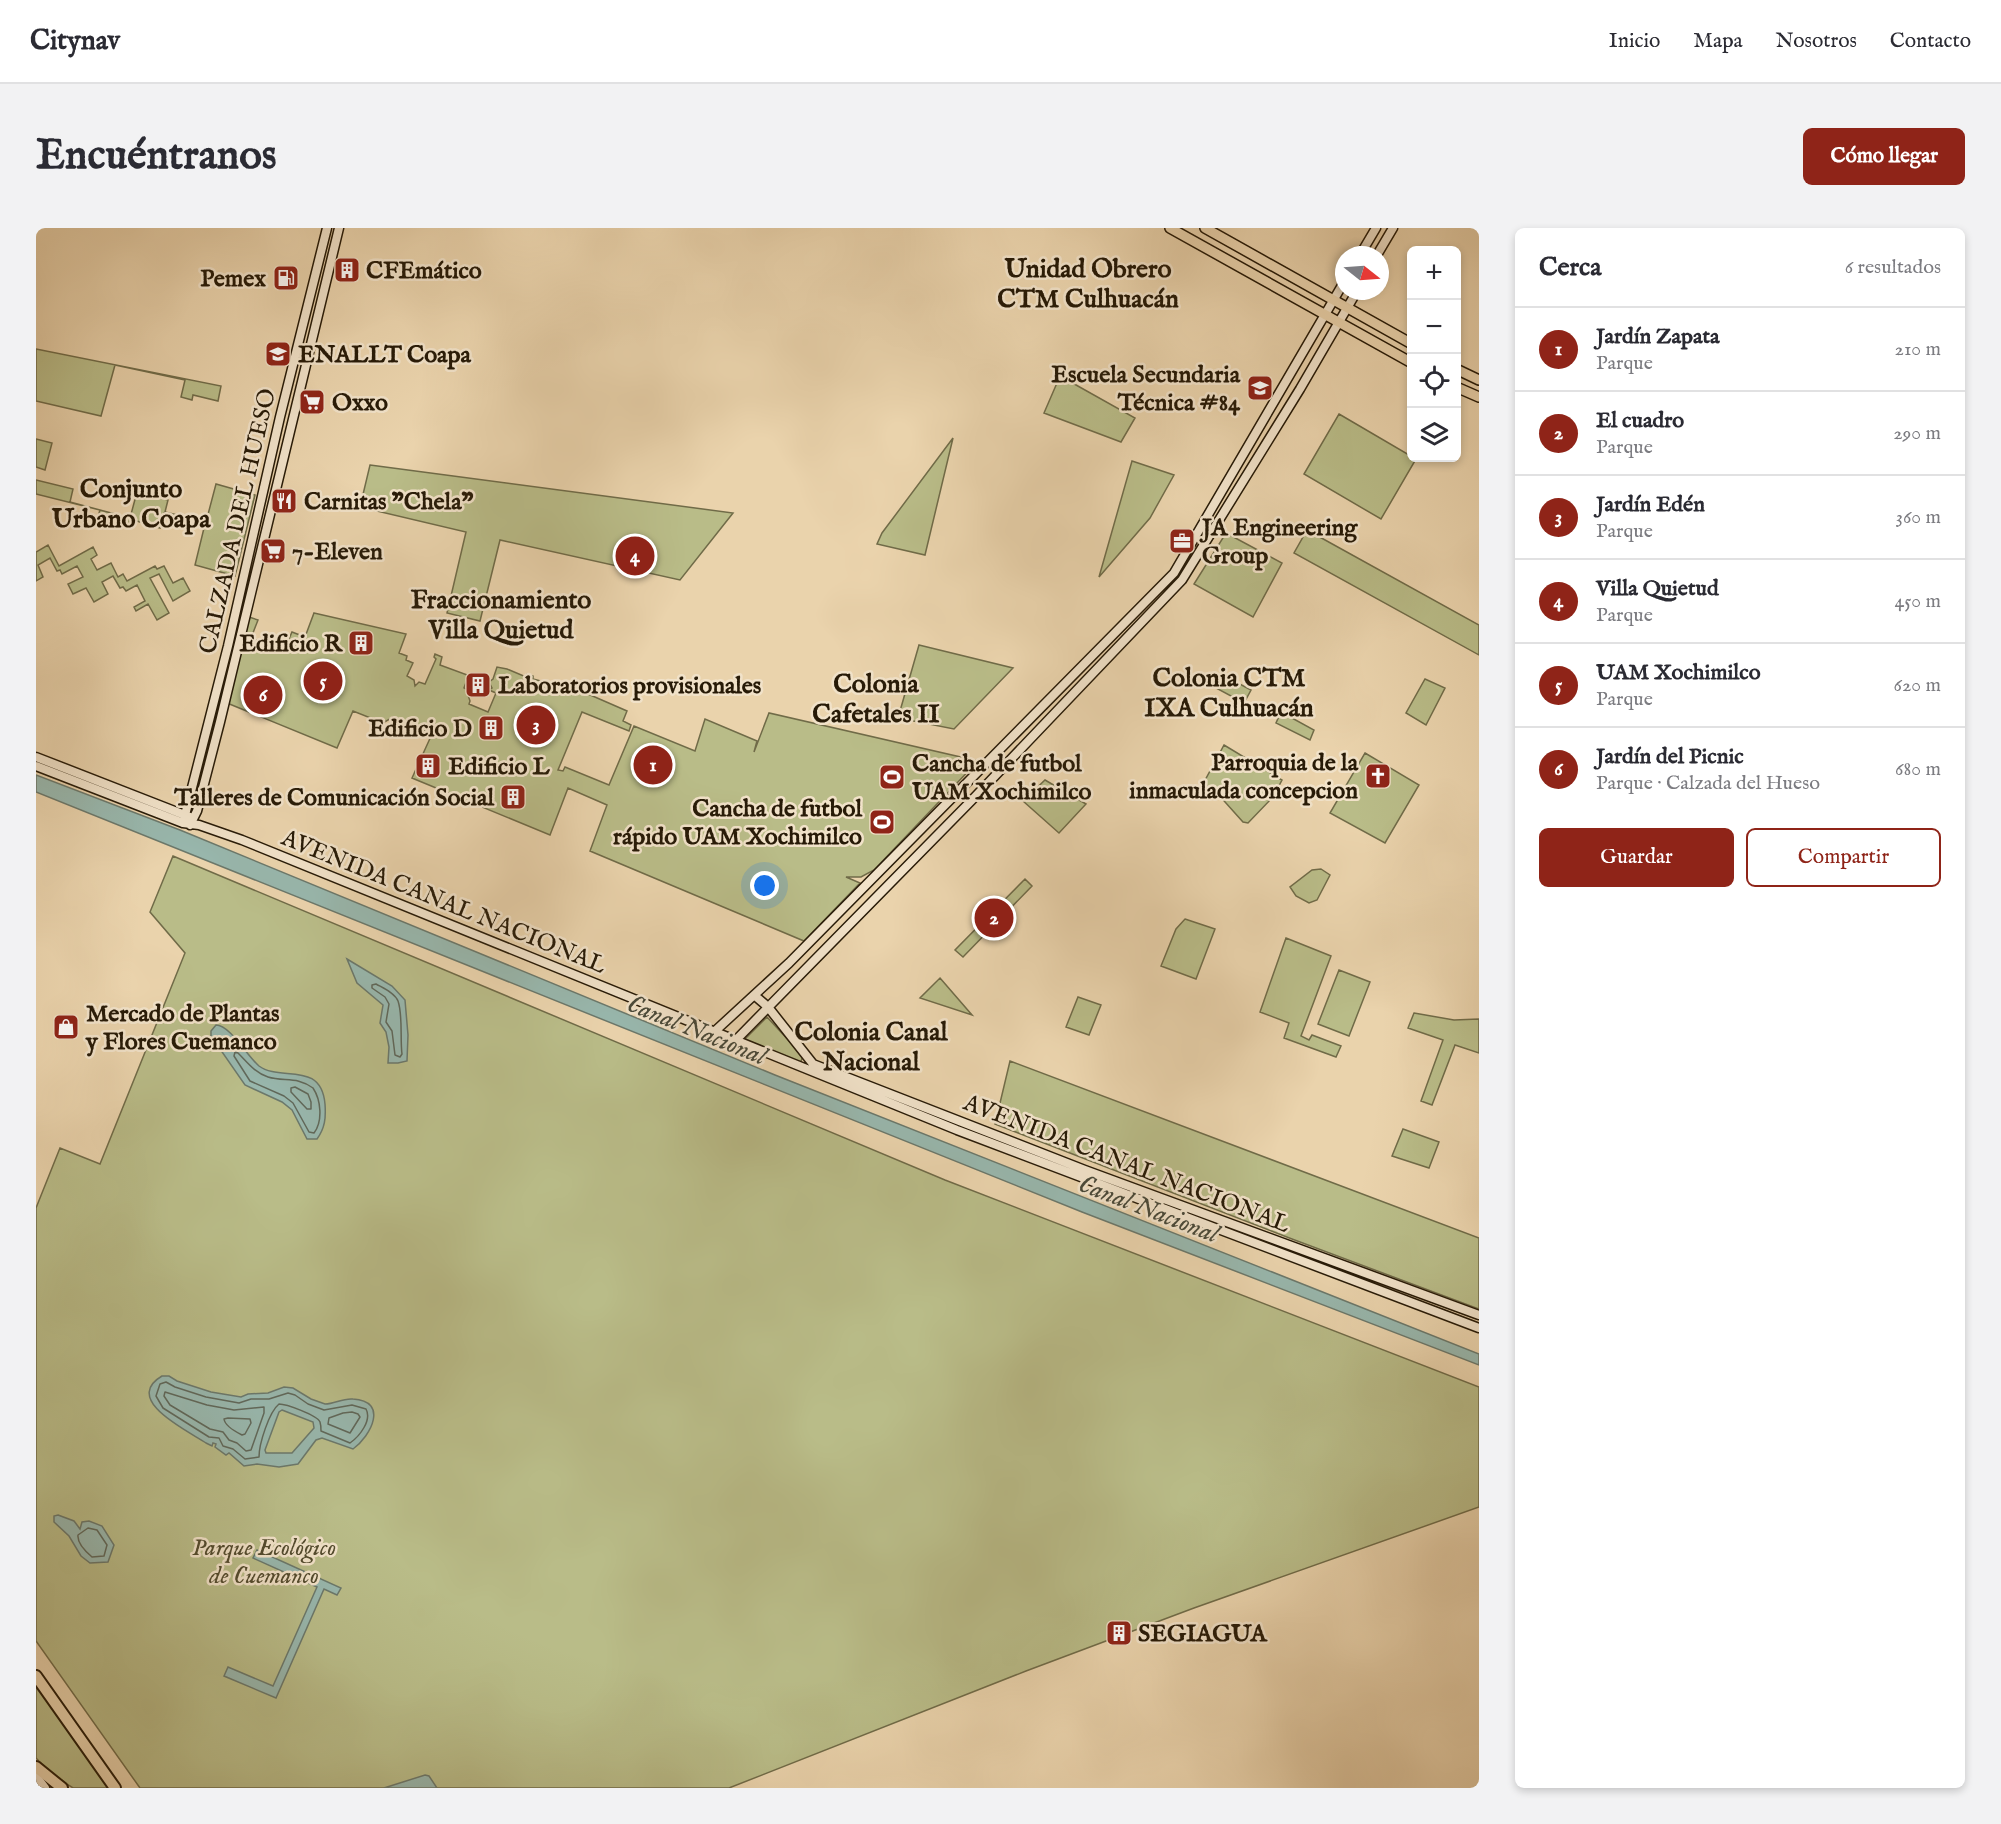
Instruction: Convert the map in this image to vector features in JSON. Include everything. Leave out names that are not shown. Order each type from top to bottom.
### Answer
[{"type":"highway","points":[[36,1676],[115,1788]]},
{"type":"highway","points":[[36,1767],[62,1788]]},
{"type":"main road","name":"CALZADA DEL HUESO","points":[[190,821],[190,804],[231,636],[280,417],[327,228]]},
{"type":"main road","name":"CALZADA DEL HUESO","points":[[190,821],[222,715],[339,228]]},
{"type":"main road","points":[[1170,228],[1407,360]]},
{"type":"main road","points":[[1205,228],[1407,341]]},
{"type":"main road","points":[[1365,246],[1376,228]]},
{"type":"main road","points":[[1382,246],[1393,228]]},
{"type":"main road","points":[[714,1032],[789,963],[1174,573],[1334,300]]},
{"type":"main road","points":[[735,1041],[1173,591],[1197,558],[1351,300]]},
{"type":"main road","points":[[1461,371],[1479,380]]},
{"type":"main road","points":[[1461,389],[1479,397]]},
{"type":"main road","points":[[1186,552],[1197,558]]},
{"type":"main road","name":"AVENIDA CANAL NACIONAL","points":[[36,757],[173,810],[190,821]]},
{"type":"main road","name":"AVENIDA CANAL NACIONAL","points":[[36,766],[247,842],[973,1136],[1479,1328]]},
{"type":"main road","points":[[173,810],[183,809],[190,804]]},
{"type":"main road","name":"AVENIDA CANAL NACIONAL","points":[[754,995],[768,1007],[813,1064],[1085,1170],[1479,1315]]},
{"type":"main road","points":[[1314,1267],[1318,1256]]},
{"type":"main road","points":[[36,1776],[45,1788]]},
{"type":"green space","points":[[36,349],[221,386],[218,401],[193,395],[192,400],[181,397],[185,380],[115,365],[101,416],[36,401]]},
{"type":"green space","points":[[1060,376],[1135,418],[1121,442],[1044,413]]},
{"type":"green space","points":[[1339,414],[1407,454],[1407,462],[1414,462],[1381,519],[1304,474]]},
{"type":"green space","points":[[953,438],[925,555],[877,544],[882,533]]},
{"type":"green space","points":[[36,439],[52,443],[45,470],[36,467]]},
{"type":"green space","points":[[1132,461],[1174,475],[1150,518],[1099,577]]},
{"type":"green space","points":[[370,465],[733,513],[680,580],[500,540],[480,621],[447,613],[466,532],[360,507]]},
{"type":"green space","points":[[36,480],[73,489],[70,502],[100,510],[36,494]]},
{"type":"green space","points":[[216,484],[255,495],[235,576],[195,565],[205,524],[164,513],[160,528],[130,519],[128,528],[97,520],[100,510],[130,518],[137,492],[168,500],[165,512],[206,522]]},
{"type":"green space","points":[[1307,530],[1479,625],[1479,655],[1294,553]]},
{"type":"green space","points":[[1226,533],[1282,563],[1253,617],[1194,584]]},
{"type":"green space","points":[[48,545],[59,566],[93,547],[97,555],[91,559],[97,570],[111,563],[118,577],[123,574],[127,581],[155,566],[157,569],[164,566],[173,583],[183,578],[190,591],[173,601],[159,574],[150,578],[169,613],[157,620],[148,604],[136,611],[134,607],[145,601],[137,585],[126,591],[123,587],[120,588],[113,576],[102,582],[108,594],[94,602],[86,588],[73,594],[68,584],[83,577],[77,566],[62,574],[60,570],[57,571],[50,558],[38,565],[43,577],[36,581],[36,552]]},
{"type":"green space","points":[[314,613],[406,634],[399,653],[407,656],[406,660],[413,663],[407,676],[414,680],[415,686],[419,682],[425,684],[436,659],[435,654],[442,657],[440,665],[470,676],[470,681],[467,680],[464,688],[474,693],[468,695],[469,704],[488,712],[496,693],[489,690],[492,688],[489,682],[493,679],[497,667],[526,677],[527,674],[533,676],[533,679],[556,685],[555,688],[569,694],[572,687],[627,711],[623,721],[631,725],[629,731],[582,712],[558,770],[563,771],[565,767],[609,785],[634,726],[695,751],[705,719],[757,741],[754,752],[769,713],[978,761],[874,870],[861,877],[846,877],[860,883],[804,941],[590,851],[607,805],[568,788],[550,835],[412,778],[432,734],[393,717],[383,723],[353,711],[337,748],[227,703],[249,617],[258,620],[251,638],[264,643],[266,640],[285,648],[292,632],[305,637]]},
{"type":"green space","points":[[919,645],[1013,668],[954,729],[898,718]]},
{"type":"green space","points":[[1223,675],[1251,690],[1244,703],[1216,688]]},
{"type":"green space","points":[[1425,679],[1445,688],[1426,725],[1406,713]]},
{"type":"green space","points":[[1281,712],[1314,730],[1310,740],[1276,723]]},
{"type":"green space","points":[[1224,745],[1282,780],[1273,797],[1248,823],[1243,822],[1217,793],[1203,784]]},
{"type":"green space","points":[[1365,753],[1419,785],[1385,843],[1330,813]]},
{"type":"green space","points":[[1045,780],[1086,804],[1059,833],[1023,801]]},
{"type":"green space","name":"Parque Ecológico de Cuemanco","points":[[173,856],[945,1180],[1479,1387],[1479,1507],[1194,1608],[1026,1671],[729,1788],[140,1788],[36,1641],[36,1208],[60,1148],[100,1164],[185,953],[150,912]]},
{"type":"green space","points":[[1321,869],[1330,875],[1317,900],[1309,903],[1296,896],[1290,887],[1312,870]]},
{"type":"green space","points":[[1025,879],[1032,886],[963,957],[955,950]]},
{"type":"green space","points":[[1185,919],[1215,929],[1196,979],[1161,966],[1176,929]]},
{"type":"green space","points":[[1286,938],[1331,956],[1301,1036],[1309,1040],[1312,1035],[1341,1046],[1336,1057],[1284,1038],[1289,1023],[1260,1012]]},
{"type":"green space","points":[[1339,970],[1370,982],[1349,1036],[1318,1024]]},
{"type":"green space","points":[[940,978],[972,1015],[920,998]]},
{"type":"green space","points":[[1078,997],[1101,1005],[1089,1035],[1066,1027]]},
{"type":"green space","points":[[1414,1013],[1454,1020],[1479,1019],[1479,1053],[1455,1045],[1432,1105],[1421,1101],[1443,1040],[1408,1028]]},
{"type":"green space","points":[[767,1017],[803,1056],[800,1064],[743,1041]]},
{"type":"green space","points":[[1010,1061],[1479,1238],[1479,1309],[995,1124]]},
{"type":"green space","points":[[1403,1129],[1439,1142],[1429,1168],[1392,1156]]},
{"type":"green space","points":[[36,1682],[110,1788],[73,1788],[50,1773],[36,1758]]},
{"type":"water","name":"Canal Nacional","points":[[36,775],[180,830],[775,1075],[1479,1354],[1479,1365],[1082,1212],[36,792]]},
{"type":"water","points":[[347,959],[392,986],[405,1000],[408,1035],[407,1061],[388,1063],[389,1047],[386,1032],[380,1023],[383,1005],[357,983]]},
{"type":"water","points":[[216,1025],[233,1035],[259,1066],[268,1070],[298,1074],[316,1082],[322,1090],[325,1104],[323,1127],[317,1139],[307,1139],[292,1110],[282,1102],[245,1085],[211,1036],[211,1031]]},
{"type":"water","points":[[162,1376],[169,1376],[177,1381],[211,1392],[241,1397],[248,1394],[268,1393],[284,1387],[293,1388],[325,1404],[349,1399],[364,1401],[371,1406],[374,1412],[373,1420],[366,1436],[353,1449],[322,1438],[316,1440],[298,1464],[279,1467],[257,1464],[244,1466],[229,1453],[226,1455],[215,1447],[216,1444],[213,1443],[212,1446],[206,1443],[163,1414],[154,1405],[149,1395],[151,1385]],"holes":[[[282,1410],[313,1422],[314,1428],[292,1453],[266,1453],[265,1450],[279,1412]]]},
{"type":"water","points":[[58,1515],[74,1521],[80,1529],[82,1522],[89,1521],[102,1526],[114,1545],[108,1562],[90,1563],[81,1556],[69,1536],[54,1522],[54,1516]]},
{"type":"water","points":[[257,1550],[341,1588],[337,1595],[324,1589],[276,1698],[224,1676],[228,1667],[273,1686],[317,1587],[253,1558]]},
{"type":"water","points":[[425,1775],[429,1776],[437,1788],[384,1788]]},
{"type":"place","name":"CFEmático","points":[[347,270]]},
{"type":"place","name":"Pemex","points":[[286,278]]},
{"type":"place","name":"ENALLT Coapa","points":[[278,354]]},
{"type":"place","name":"Escuela Secundaria Técnica #84","points":[[1260,388]]},
{"type":"place","name":"Oxxo","points":[[312,402]]},
{"type":"place","name":"Carnitas \"Chela\"","points":[[284,501]]},
{"type":"place","name":"JA Engineering Group","points":[[1182,541]]},
{"type":"place","name":"7-Eleven","points":[[273,551]]},
{"type":"place","name":"Villa Quietud","points":[[635,556]]},
{"type":"place","name":"Edificio R","points":[[361,643]]},
{"type":"place","name":"UAM Xochimilco","points":[[323,681]]},
{"type":"place","name":"Laboratorios provisionales","points":[[478,685]]},
{"type":"place","name":"Jardín del Picnic","points":[[263,695]]},
{"type":"place","name":"Jardín Edén","points":[[536,725]]},
{"type":"place","name":"Edificio D","points":[[491,728]]},
{"type":"place","name":"Jardín Zapata","points":[[653,765]]},
{"type":"place","name":"Edificio L","points":[[428,766]]},
{"type":"place","name":"Parroquia de la inmaculada concepcion","points":[[1378,776]]},
{"type":"place","name":"Cancha de futbol UAM Xochimilco","points":[[892,777]]},
{"type":"place","name":"Talleres de Comunicación Social","points":[[513,797]]},
{"type":"place","name":"Cancha de futbol rápido UAM Xochimilco","points":[[882,822]]},
{"type":"place","name":"El cuadro","points":[[994,918]]},
{"type":"place","name":"Mercado de Plantas y Flores Cuemanco","points":[[66,1027]]},
{"type":"place","name":"SEGIAGUA","points":[[1119,1633]]},
{"type":"district","name":"Unidad Obrero CTM Culhuacán","points":[[1088,283]]},
{"type":"district","name":"Conjunto Urbano Coapa","points":[[131,503]]},
{"type":"district","name":"Fraccionamiento Villa Quietud","points":[[501,614]]},
{"type":"district","name":"Colonia CTM IXA Culhuacán","points":[[1229,692]]},
{"type":"district","name":"Colonia Cafetales II","points":[[876,698]]},
{"type":"district","name":"Colonia Canal Nacional","points":[[871,1046]]}]
